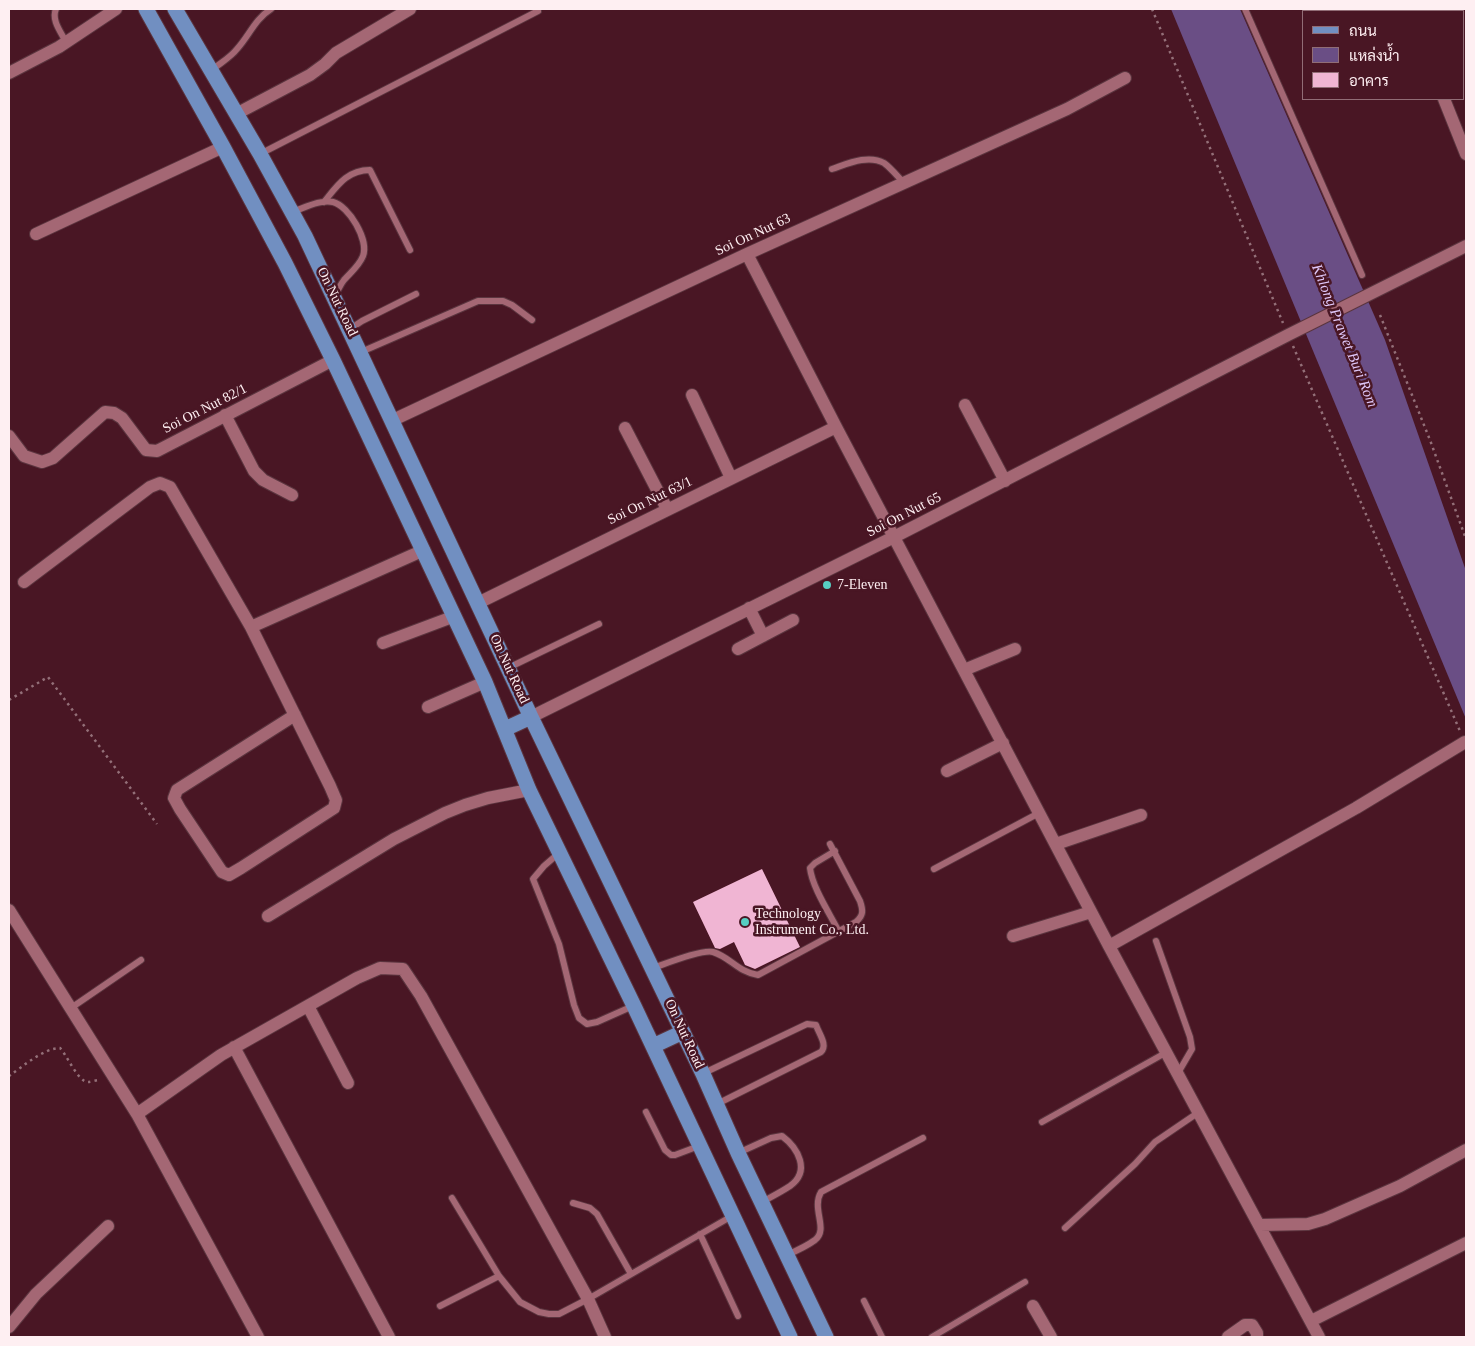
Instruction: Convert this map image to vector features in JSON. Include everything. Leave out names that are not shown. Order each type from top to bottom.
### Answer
[{"type":"main road","name":"On Nut Road","points":[[146,9],[223,147],[333,360],[455,616],[485,682],[529,790],[634,1006],[790,1337]]},
{"type":"main road","name":"On Nut Road","points":[[176,9],[292,212],[350,328],[531,717],[653,968],[738,1153],[826,1337]]},
{"type":"main road","points":[[505,730],[531,717]]},
{"type":"main road","points":[[653,1046],[683,1032]]},
{"type":"street","points":[[9,73],[43,56],[116,9]]},
{"type":"street","points":[[236,114],[310,75],[336,53],[410,9]]},
{"type":"street","name":"Soi On Nut 63","points":[[393,420],[747,254],[1067,109],[1125,78]]},
{"type":"street","points":[[1445,100],[1463,135],[1466,154]]},
{"type":"street","points":[[36,234],[223,147]]},
{"type":"street","name":"Soi On Nut 65","points":[[531,717],[894,537],[1466,246]]},
{"type":"street","points":[[747,254],[1091,912],[1319,1337]]},
{"type":"street","name":"Soi On Nut 82/1","points":[[9,436],[24,456],[42,462],[53,458],[105,412],[114,413],[122,418],[146,450],[157,451],[333,360]]},
{"type":"street","points":[[692,395],[731,478]]},
{"type":"street","points":[[965,405],[1005,481]]},
{"type":"street","points":[[225,416],[254,472],[263,480],[292,494]]},
{"type":"street","name":"Soi On Nut 63/1","points":[[478,603],[836,427]]},
{"type":"street","points":[[625,428],[667,509]]},
{"type":"street","points":[[24,582],[150,487],[160,483],[170,488],[251,626],[295,715],[336,800],[334,808],[228,875],[222,872],[180,809],[174,798],[177,790],[295,715]]},
{"type":"street","points":[[251,626],[424,550]]},
{"type":"street","points":[[749,608],[763,636]]},
{"type":"street","points":[[383,643],[455,616]]},
{"type":"street","points":[[738,649],[793,620]]},
{"type":"street","points":[[964,670],[1015,649]]},
{"type":"street","points":[[428,707],[485,682]]},
{"type":"street","points":[[1109,946],[1356,808],[1465,742]]},
{"type":"street","points":[[947,771],[1003,743]]},
{"type":"street","points":[[268,916],[394,839],[445,813],[480,800],[529,790]]},
{"type":"street","points":[[1056,844],[1141,815]]},
{"type":"street","points":[[9,910],[137,1114],[258,1337]]},
{"type":"street","points":[[1013,936],[1091,912]]},
{"type":"street","points":[[137,1114],[234,1047],[357,978],[380,968],[403,969],[421,996],[588,1298],[605,1337]]},
{"type":"street","points":[[308,1006],[348,1083]]},
{"type":"street","points":[[234,1047],[389,1337]]},
{"type":"street","points":[[1260,1225],[1308,1224],[1326,1219],[1400,1186],[1466,1150]]},
{"type":"street","points":[[9,1327],[36,1294],[108,1226]]},
{"type":"street","points":[[1311,1321],[1466,1243]]},
{"type":"street","points":[[1033,1306],[1051,1337]]},
{"type":"street","points":[[1228,1337],[1245,1325],[1252,1325],[1258,1333],[1257,1337]]},
{"type":"lane","points":[[56,9],[54,12],[55,22],[66,42]]},
{"type":"lane","points":[[211,70],[237,50],[252,28],[265,12],[270,9]]},
{"type":"lane","points":[[1245,9],[1362,275]]},
{"type":"lane","points":[[260,154],[538,11]]},
{"type":"lane","points":[[832,169],[855,161],[871,160],[883,163],[904,183]]},
{"type":"lane","points":[[324,202],[342,179],[362,170],[370,170],[410,250]]},
{"type":"lane","points":[[292,212],[324,202],[332,202],[343,207],[352,217],[364,247],[363,255],[355,269],[343,281],[334,296]]},
{"type":"lane","points":[[350,328],[416,294]]},
{"type":"lane","points":[[361,352],[478,301],[503,301],[512,305],[532,320]]},
{"type":"lane","points":[[508,668],[599,624]]},
{"type":"lane","points":[[934,869],[1039,813]]},
{"type":"lane","points":[[653,968],[702,952],[712,952],[747,973],[758,975],[839,932],[861,918],[863,910],[860,901],[830,844]]},
{"type":"lane","points":[[834,851],[815,863],[810,868],[810,874],[839,932]]},
{"type":"lane","points":[[559,854],[544,866],[533,879],[559,944],[579,1018],[587,1024],[597,1022],[634,1006]]},
{"type":"lane","points":[[1156,941],[1191,1043],[1192,1049],[1178,1073]]},
{"type":"lane","points":[[71,1008],[142,960]]},
{"type":"lane","points":[[703,1074],[807,1024],[816,1026],[822,1038],[825,1045],[821,1052],[717,1104]]},
{"type":"lane","points":[[1042,1122],[1167,1052]]},
{"type":"lane","points":[[646,1112],[665,1150],[671,1155],[676,1156],[699,1146]]},
{"type":"lane","points":[[1065,1228],[1135,1164],[1155,1142],[1199,1112]]},
{"type":"lane","points":[[738,1153],[770,1138],[782,1136],[791,1143],[798,1153],[801,1167],[796,1179],[791,1185],[762,1202]]},
{"type":"lane","points":[[787,1256],[820,1235],[822,1230],[817,1208],[821,1192],[923,1138]]},
{"type":"lane","points":[[452,1198],[499,1276],[520,1302],[539,1312],[559,1314],[732,1216]]},
{"type":"lane","points":[[573,1203],[590,1208],[597,1214],[631,1274]]},
{"type":"lane","points":[[700,1234],[738,1316]]},
{"type":"lane","points":[[440,1306],[499,1276]]},
{"type":"lane","points":[[932,1337],[1025,1282]]},
{"type":"lane","points":[[864,1301],[882,1337]]},
{"type":"path","points":[[1152,9],[1288,335],[1465,742]]},
{"type":"path","points":[[1380,315],[1430,440],[1466,539]]},
{"type":"path","points":[[9,700],[48,677],[158,824]]},
{"type":"path","points":[[9,1076],[42,1054],[54,1048],[60,1048],[81,1080],[88,1082],[116,1080]]},
{"type":"water","name":"Khlong Prawet Buri Rom","points":[[1171,9],[1240,9],[1385,340],[1466,571],[1466,719]]},
{"type":"building","name":"Technology Instrument Co., Ltd.","points":[[762,869],[800,947],[755,969],[745,965],[734,942],[720,949],[715,948],[693,902]]},
{"type":"place","name":"7-Eleven","points":[[827,585]]},
{"type":"place","name":"Technology Instrument Co., Ltd.","points":[[745,922]]}]
